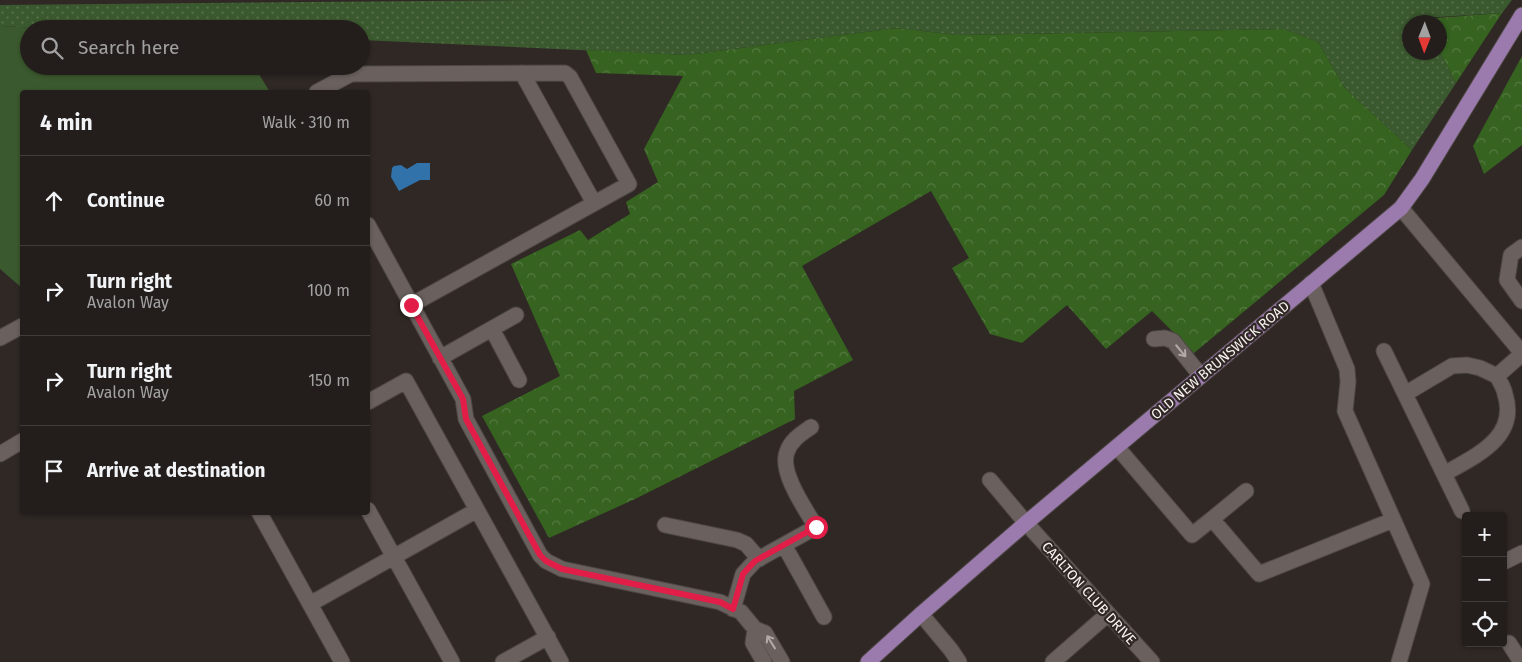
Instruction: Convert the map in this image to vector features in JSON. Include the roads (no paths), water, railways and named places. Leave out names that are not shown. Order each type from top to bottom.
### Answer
[{"type":"main road","name":"OLD NEW BRUNSWICK ROAD","points":[[868,662],[920,614],[1026,523],[1401,208],[1422,179],[1522,14]]},
{"type":"street","points":[[522,73],[594,203]]},
{"type":"street","points":[[370,74],[565,73],[570,77],[629,184],[411,305]]},
{"type":"street","points":[[321,90],[349,75]]},
{"type":"street","points":[[1401,208],[1522,353],[1497,376]]},
{"type":"street","points":[[370,234],[373,247],[411,305],[463,399],[466,419],[540,555],[546,561],[562,569],[720,602],[741,612],[755,629],[766,633],[782,662]]},
{"type":"street","points":[[1522,247],[1511,255],[1507,280],[1522,301]]},
{"type":"street","points":[[1311,283],[1347,369],[1348,382],[1345,411],[1422,584],[1399,662]]},
{"type":"street","points":[[440,358],[516,315]]},
{"type":"street","points":[[0,338],[20,327]]},
{"type":"street","points":[[492,329],[519,380]]},
{"type":"street","points":[[1154,339],[1165,338],[1173,341],[1202,376]]},
{"type":"street","points":[[1384,351],[1462,511]]},
{"type":"street","points":[[1405,394],[1452,366],[1467,365],[1480,368],[1497,376],[1505,394],[1508,413],[1505,427],[1490,446],[1444,474]]},
{"type":"street","points":[[370,401],[406,381],[561,662]]},
{"type":"street","points":[[733,609],[743,574],[755,561],[816,527],[791,482],[785,458],[787,450],[796,437],[811,427]]},
{"type":"street","points":[[0,454],[20,442]]},
{"type":"street","points":[[1117,447],[1192,535],[1246,492]]},
{"type":"street","name":"CARLTON CLUB DRIVE","points":[[990,480],[1026,523],[1152,662]]},
{"type":"street","points":[[310,604],[477,510]]},
{"type":"street","points":[[370,514],[452,662]]},
{"type":"street","points":[[262,515],[342,662]]},
{"type":"street","points":[[1212,519],[1259,574],[1393,520]]},
{"type":"street","points":[[665,525],[737,540],[746,544],[760,559]]},
{"type":"street","points":[[784,545],[824,617]]},
{"type":"street","points":[[1507,560],[1522,553]]},
{"type":"street","points":[[920,614],[959,662]]},
{"type":"street","points":[[1053,662],[1108,614]]},
{"type":"street","points":[[755,629],[753,644],[764,662]]},
{"type":"street","points":[[503,662],[548,637]]},
{"type":"street","points":[[1509,643],[1520,662]]},
{"type":"water","points":[[417,163],[430,163],[430,180],[420,180],[399,191],[391,177],[392,168],[401,165],[407,169]]}]
